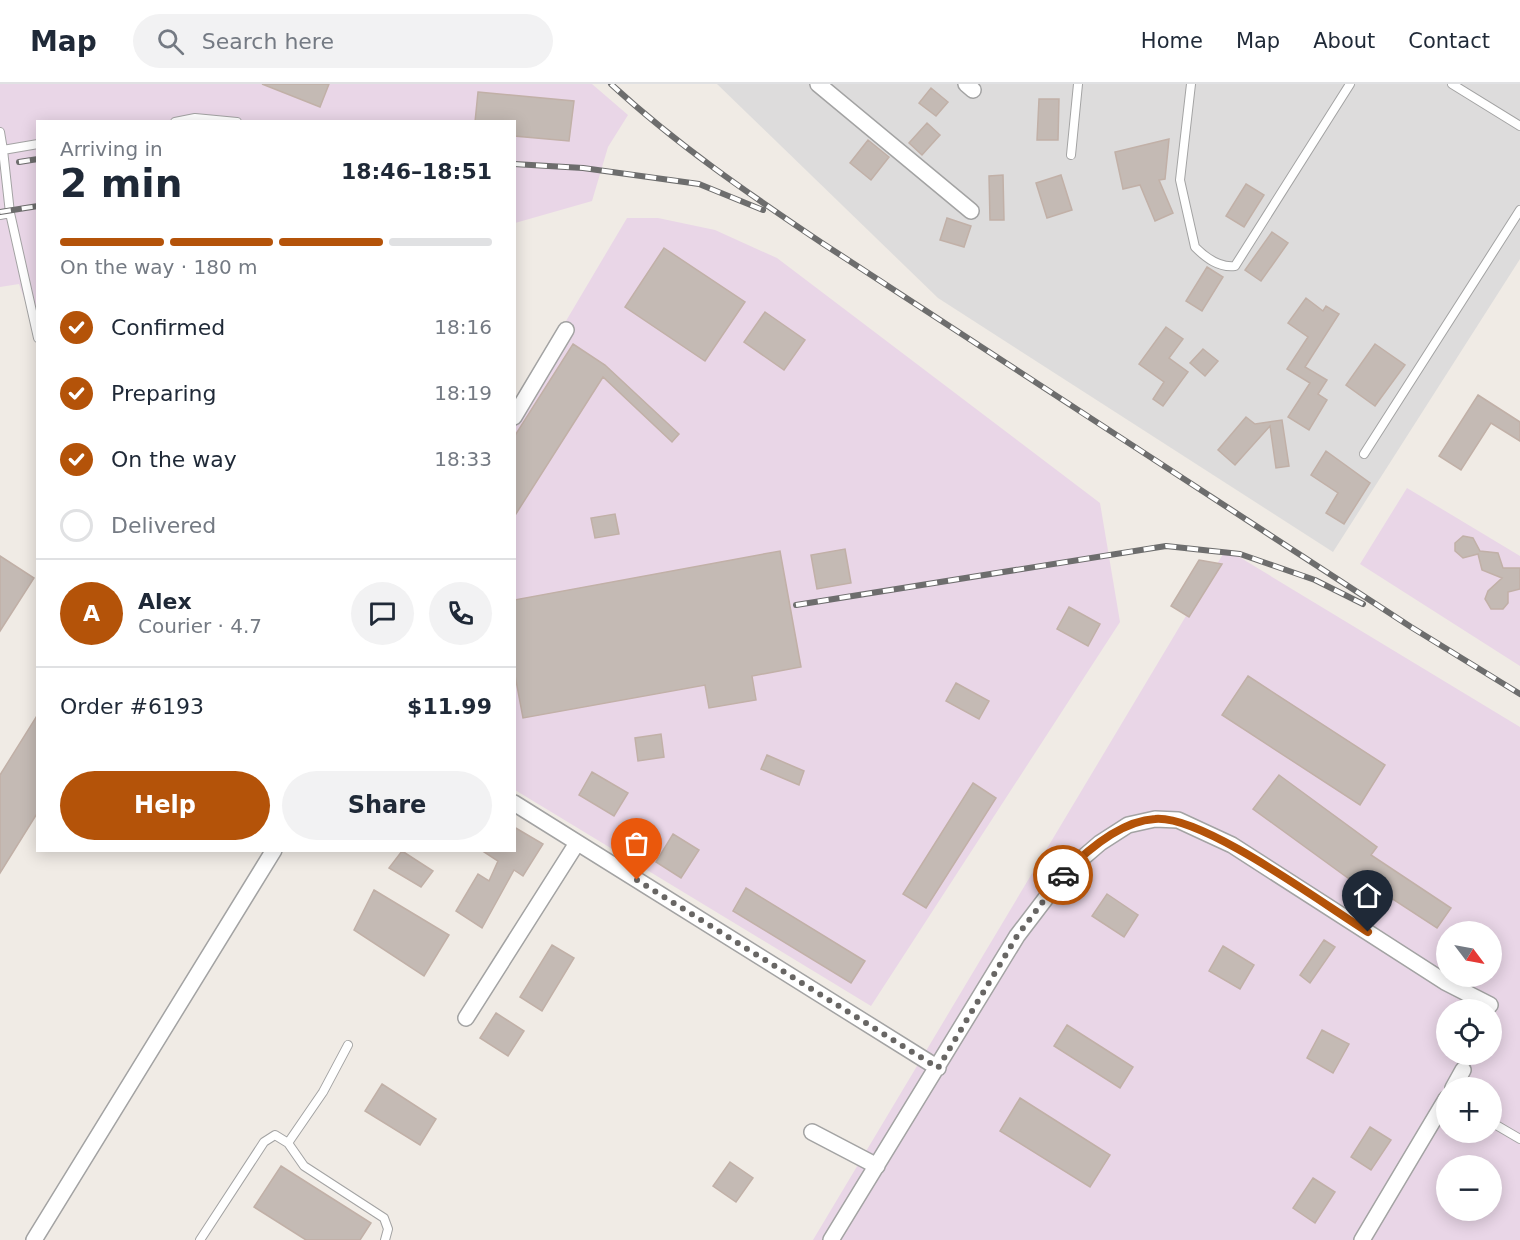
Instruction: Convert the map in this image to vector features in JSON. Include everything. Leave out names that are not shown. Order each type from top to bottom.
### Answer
[{"type":"street","points":[[818,84],[971,211]]},
{"type":"street","points":[[516,414],[566,330]]},
{"type":"street","points":[[516,804],[938,1068]]},
{"type":"street","points":[[831,1240],[1017,936],[1065,873],[1100,843],[1128,825],[1155,819],[1178,820],[1232,845],[1445,982],[1478,999]]},
{"type":"street","points":[[466,1018],[577,843]]},
{"type":"street","points":[[34,1240],[273,852]]},
{"type":"street","points":[[1459,1077],[1463,1070]]},
{"type":"street","points":[[1362,1240],[1436,1116]]},
{"type":"street","points":[[812,1132],[877,1166]]},
{"type":"lane","points":[[1071,155],[1078,84]]},
{"type":"lane","points":[[1191,84],[1180,180],[1195,247],[1220,265],[1228,267],[1235,266],[1350,84]]},
{"type":"lane","points":[[1452,84],[1520,126]]},
{"type":"lane","points":[[185,120],[195,118],[216,120]]},
{"type":"lane","points":[[0,132],[10,213],[36,329]]},
{"type":"lane","points":[[3,150],[36,144]]},
{"type":"lane","points":[[1364,454],[1520,210]]},
{"type":"lane","points":[[0,215],[10,213]]},
{"type":"lane","points":[[288,1143],[323,1092],[348,1044]]},
{"type":"lane","points":[[1502,1128],[1520,1139]]},
{"type":"lane","points":[[200,1240],[264,1142],[275,1135],[288,1143],[304,1166],[384,1218],[388,1229],[385,1240]]},
{"type":"shaded area","points":[[0,84],[592,84],[628,115],[608,147],[592,201],[516,223],[516,120],[36,120],[36,332],[19,284],[0,287]]},
{"type":"shaded area","points":[[717,84],[1520,84],[1520,259],[1333,552],[938,298]]},
{"type":"shaded area","points":[[627,218],[658,218],[715,230],[777,258],[1100,503],[1120,622],[871,1006],[516,791],[516,405]]},
{"type":"shaded area","points":[[1407,488],[1520,556],[1520,666],[1360,564]]},
{"type":"shaded area","points":[[1226,549],[1520,727],[1520,1240],[813,1240]]},
{"type":"building","points":[[262,84],[329,84],[320,107]]},
{"type":"building","points":[[931,88],[948,102],[936,116],[919,103]]},
{"type":"building","points":[[478,92],[574,101],[569,141],[516,136],[516,120],[475,120]]},
{"type":"building","points":[[1039,99],[1059,99],[1058,140],[1037,140]]},
{"type":"building","points":[[927,123],[940,135],[922,155],[909,143]]},
{"type":"building","points":[[1169,139],[1165,179],[1159,180],[1173,213],[1155,221],[1140,185],[1123,189],[1115,152]]},
{"type":"building","points":[[868,140],[889,157],[871,180],[850,163]]},
{"type":"building","points":[[1003,175],[1004,220],[990,220],[989,176]]},
{"type":"building","points":[[1061,175],[1072,210],[1047,218],[1036,183]]},
{"type":"building","points":[[1246,184],[1264,195],[1244,227],[1226,216]]},
{"type":"building","points":[[947,218],[971,226],[964,247],[940,240]]},
{"type":"building","points":[[1272,232],[1288,243],[1261,281],[1245,270]]},
{"type":"building","points":[[664,248],[745,302],[705,361],[625,307]]},
{"type":"building","points":[[1207,267],[1223,277],[1202,311],[1186,301]]},
{"type":"building","points":[[1306,298],[1323,311],[1326,306],[1339,314],[1305,367],[1327,380],[1318,394],[1327,400],[1309,430],[1288,417],[1310,383],[1287,369],[1308,337],[1288,323]]},
{"type":"building","points":[[765,312],[805,340],[784,370],[744,342]]},
{"type":"building","points":[[1166,327],[1183,339],[1169,358],[1188,372],[1163,406],[1153,399],[1164,382],[1139,364]]},
{"type":"building","points":[[573,344],[605,365],[679,434],[672,442],[603,377],[516,514],[516,434]]},
{"type":"building","points":[[1375,344],[1405,365],[1375,406],[1346,385]]},
{"type":"building","points":[[1203,349],[1218,361],[1205,376],[1190,363]]},
{"type":"building","points":[[1478,395],[1520,422],[1520,441],[1491,423],[1461,470],[1439,456]]},
{"type":"building","points":[[1246,417],[1255,424],[1282,420],[1289,466],[1276,468],[1270,426],[1235,465],[1218,450]]},
{"type":"building","points":[[1326,451],[1370,483],[1344,524],[1326,513],[1338,493],[1311,475]]},
{"type":"building","points":[[615,514],[619,534],[595,538],[591,518]]},
{"type":"building","points":[[1463,536],[1473,538],[1480,551],[1498,553],[1503,568],[1520,568],[1520,589],[1508,592],[1508,603],[1503,609],[1491,609],[1485,599],[1488,591],[1502,578],[1482,570],[1478,554],[1463,558],[1455,551],[1455,543]]},
{"type":"building","points":[[845,549],[851,583],[817,589],[811,555]]},
{"type":"building","points":[[780,551],[801,667],[752,676],[756,700],[709,708],[705,685],[523,718],[516,681],[516,600]]},
{"type":"building","points":[[0,556],[34,578],[0,631]]},
{"type":"building","points":[[1199,560],[1222,564],[1189,617],[1171,606]]},
{"type":"building","points":[[1069,607],[1100,624],[1088,646],[1057,629]]},
{"type":"building","points":[[1248,676],[1385,765],[1360,805],[1222,715]]},
{"type":"building","points":[[956,683],[989,701],[979,719],[946,701]]},
{"type":"building","points":[[36,717],[36,815],[0,873],[0,775]]},
{"type":"building","points":[[661,734],[664,757],[638,761],[635,738]]},
{"type":"building","points":[[767,755],[804,771],[799,785],[761,769]]},
{"type":"building","points":[[592,772],[628,793],[614,816],[579,795]]},
{"type":"building","points":[[1279,775],[1377,847],[1371,855],[1451,908],[1442,921],[1436,921],[1436,927],[1356,875],[1352,881],[1253,809]]},
{"type":"building","points":[[973,783],[996,798],[926,908],[903,894]]},
{"type":"building","points":[[516,828],[543,844],[523,876],[514,870],[482,928],[456,911],[478,874],[489,881],[498,861],[484,852],[516,852]]},
{"type":"building","points":[[673,834],[699,850],[681,878],[656,862]]},
{"type":"building","points":[[404,852],[433,871],[421,887],[389,868]]},
{"type":"building","points":[[746,888],[865,961],[851,983],[733,911]]},
{"type":"building","points":[[374,890],[449,935],[424,976],[354,930]]},
{"type":"building","points":[[1107,894],[1138,915],[1124,937],[1092,916]]},
{"type":"building","points":[[1324,940],[1335,947],[1310,983],[1300,975]]},
{"type":"building","points":[[552,945],[574,958],[542,1011],[520,997]]},
{"type":"building","points":[[1223,946],[1254,965],[1240,989],[1209,971]]},
{"type":"building","points":[[496,1013],[524,1031],[508,1056],[480,1038]]},
{"type":"building","points":[[1067,1025],[1133,1067],[1120,1088],[1054,1046]]},
{"type":"building","points":[[1322,1030],[1349,1044],[1333,1073],[1307,1058]]},
{"type":"building","points":[[382,1084],[436,1119],[420,1145],[365,1111]]},
{"type":"building","points":[[1020,1098],[1110,1155],[1090,1187],[1000,1131]]},
{"type":"building","points":[[1370,1127],[1391,1140],[1371,1170],[1351,1157]]},
{"type":"building","points":[[730,1162],[753,1178],[736,1202],[713,1186]]},
{"type":"building","points":[[281,1166],[371,1223],[360,1240],[306,1240],[254,1207]]},
{"type":"building","points":[[1313,1178],[1335,1192],[1315,1223],[1293,1208]]},
{"type":"railway","points":[[611,84],[687,148],[822,243],[1411,627],[1520,694]]},
{"type":"railway","points":[[19,162],[36,159]]},
{"type":"railway","points":[[516,164],[583,168],[699,184],[763,210]]},
{"type":"railway","points":[[0,212],[36,206]]},
{"type":"railway","points":[[796,605],[1166,546],[1240,554],[1315,580],[1363,604]]},
{"type":"way so far","points":[[637,880],[938,1068],[1017,936],[1063,875]]},
{"type":"route","points":[[1063,875],[1100,843],[1128,825],[1155,819],[1178,820],[1232,845],[1368,932]]}]
